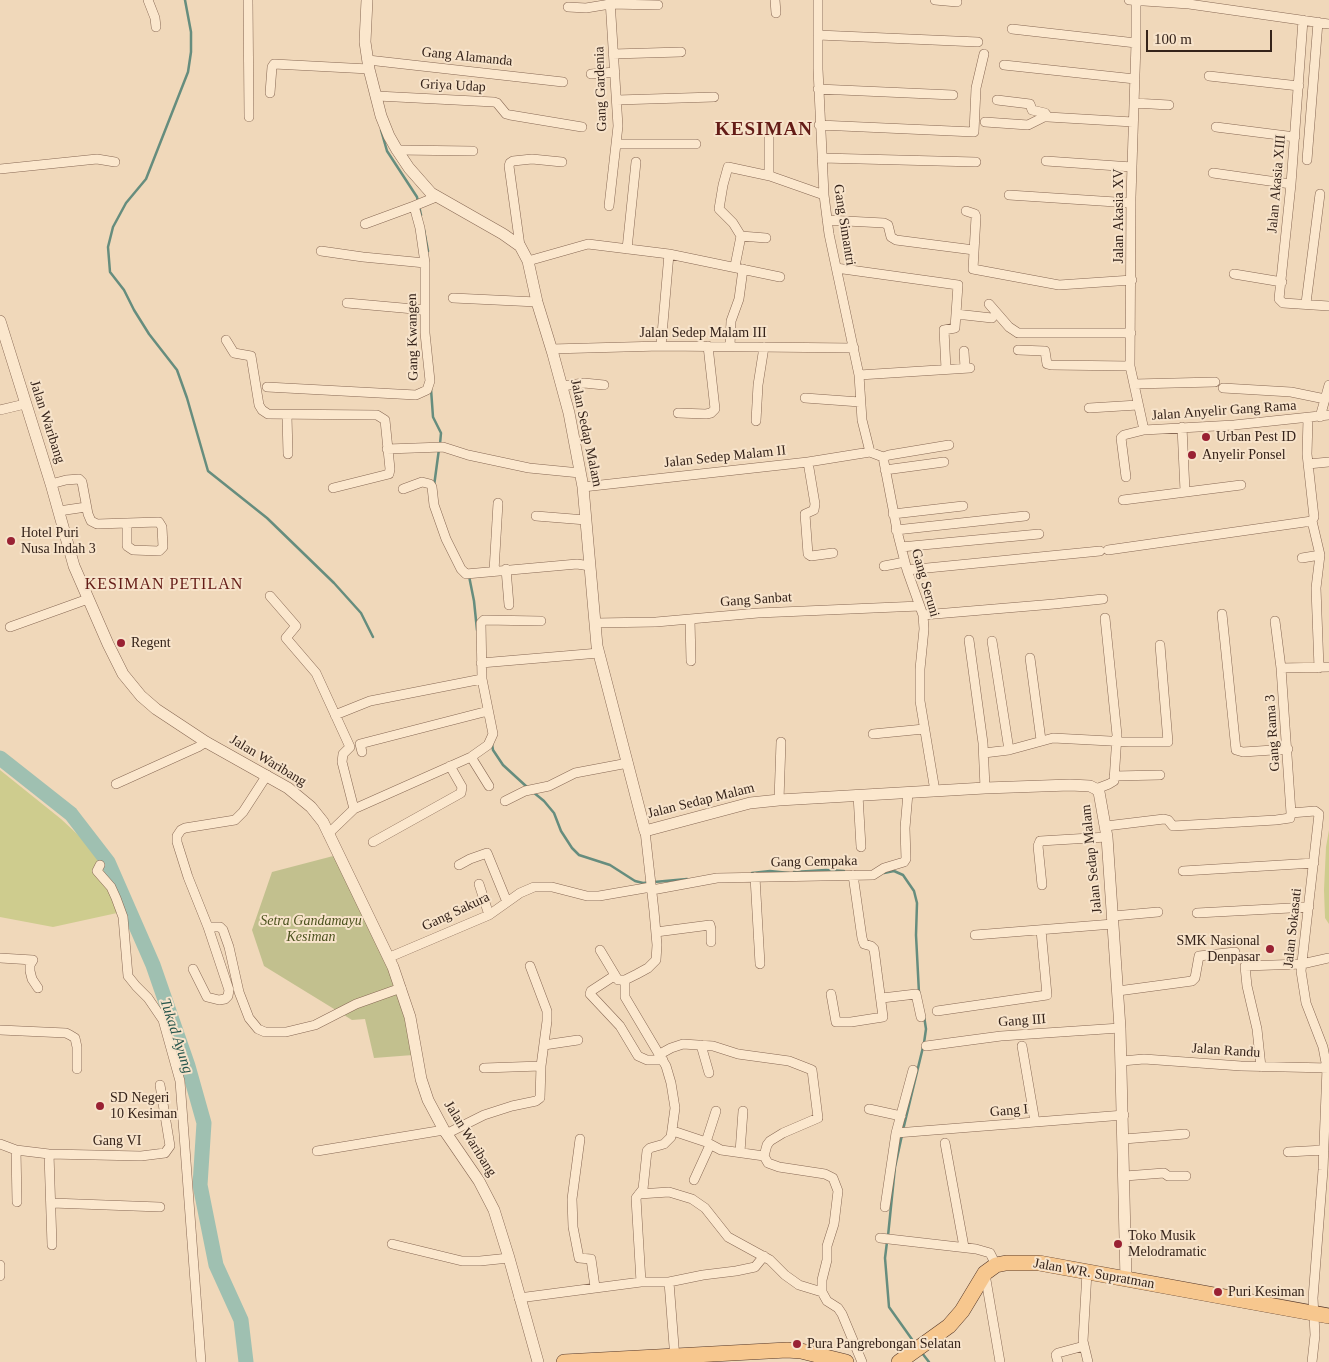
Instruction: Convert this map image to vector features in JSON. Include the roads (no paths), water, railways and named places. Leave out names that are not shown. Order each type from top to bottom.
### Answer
[{"type":"main road","name":"Jalan WR. Supratman","points":[[991,1269],[1015,1263],[1039,1263],[1329,1316]]},
{"type":"main road","points":[[899,1362],[953,1322],[991,1269]]},
{"type":"main road","points":[[564,1362],[675,1359],[787,1350],[801,1351],[846,1362]]},
{"type":"street","points":[[148,0],[156,18],[156,27]]},
{"type":"street","points":[[248,0],[249,117]]},
{"type":"street","name":"Jalan Sedap Malam","points":[[367,0],[365,42],[367,67],[384,122],[397,150],[424,187],[436,197],[491,227],[520,246],[528,261],[536,302],[562,386],[583,487],[599,653],[645,831],[742,805],[779,800],[984,788],[1084,785],[1096,789],[1100,796],[1107,832],[1118,991],[1124,1115],[1126,1280]]},
{"type":"street","points":[[776,0],[776,13]]},
{"type":"street","name":"Gang Simantri","points":[[818,0],[819,125],[824,195],[836,268],[859,375],[862,420],[870,452]]},
{"type":"street","points":[[935,0],[957,2]]},
{"type":"street","points":[[1134,0],[1189,4],[1329,22]]},
{"type":"street","name":"Jalan Akasia XV","points":[[1134,0],[1136,43],[1131,203],[1130,366],[1144,430]]},
{"type":"street","points":[[568,7],[586,8],[610,2],[658,5]]},
{"type":"street","name":"Gang Gardenia","points":[[609,206],[616,144],[617,100],[610,2]]},
{"type":"street","name":"Jalan Akasia XIII","points":[[1303,20],[1291,184],[1279,298],[1281,302],[1329,306]]},
{"type":"street","points":[[1307,160],[1318,22]]},
{"type":"street","points":[[1012,29],[1136,43]]},
{"type":"street","points":[[818,35],[978,42]]},
{"type":"street","points":[[613,54],[680,52]]},
{"type":"street","points":[[819,125],[974,132],[976,88],[984,54]]},
{"type":"street","name":"Gang Alamanda","points":[[270,93],[272,67],[274,64],[367,67],[563,82]]},
{"type":"street","points":[[1004,65],[1135,79]]},
{"type":"street","points":[[591,74],[615,72]]},
{"type":"street","points":[[1209,76],[1299,86]]},
{"type":"street","points":[[818,89],[953,95]]},
{"type":"street","name":"Griya Udap","points":[[376,96],[494,102],[510,116],[582,126]]},
{"type":"street","points":[[617,100],[714,97]]},
{"type":"street","points":[[997,100],[1030,104],[1032,110],[1045,113],[1048,117]]},
{"type":"street","points":[[1134,103],[1169,105]]},
{"type":"street","points":[[985,122],[1028,125],[1044,117],[1133,122]]},
{"type":"street","points":[[1216,127],[1295,137]]},
{"type":"street","points":[[769,137],[770,176]]},
{"type":"street","points":[[616,144],[696,144]]},
{"type":"street","points":[[397,150],[472,151]]},
{"type":"street","points":[[822,158],[976,162]]},
{"type":"street","points":[[0,169],[97,159],[115,162]]},
{"type":"street","points":[[520,246],[510,163],[532,159],[562,162]]},
{"type":"street","points":[[1046,161],[1132,167]]},
{"type":"street","points":[[627,249],[636,162]]},
{"type":"street","points":[[730,346],[731,321],[739,299],[740,236],[733,223],[719,209],[726,169],[730,166],[770,176],[824,195]]},
{"type":"street","points":[[1213,173],[1291,184]]},
{"type":"street","points":[[1009,194],[1131,203]]},
{"type":"street","points":[[1306,303],[1320,194]]},
{"type":"street","points":[[366,224],[436,197]]},
{"type":"street","name":"Gang Kwangen","points":[[267,387],[416,395],[427,390],[430,381],[426,359],[425,263],[417,205]]},
{"type":"street","points":[[966,210],[975,214],[976,217],[974,270],[1058,285],[1132,280]]},
{"type":"street","points":[[827,220],[884,223],[888,225],[891,237],[896,240],[974,250]]},
{"type":"street","points":[[740,236],[766,238]]},
{"type":"street","points":[[528,261],[588,244],[669,254],[780,277]]},
{"type":"street","points":[[321,251],[425,263]]},
{"type":"street","points":[[661,346],[669,254]]},
{"type":"street","points":[[836,268],[958,285],[955,328],[944,330],[946,369]]},
{"type":"street","points":[[1234,274],[1282,282]]},
{"type":"street","points":[[452,298],[536,302]]},
{"type":"street","points":[[347,303],[424,310]]},
{"type":"street","points":[[989,304],[1009,327],[1018,333],[1131,333]]},
{"type":"street","points":[[956,314],[992,318]]},
{"type":"street","name":"Jalan Waribang","points":[[0,321],[51,484],[74,566],[123,674],[134,688],[156,709],[206,742],[288,788],[311,807],[323,822],[390,957],[412,1026],[422,1085],[445,1132],[489,1200],[501,1230],[538,1362]]},
{"type":"street","points":[[226,340],[234,353],[251,356],[257,398],[262,410],[268,414],[287,416],[380,416],[385,420],[391,471],[388,475],[333,488]]},
{"type":"street","name":"Jalan Sedep Malam III","points":[[551,349],[661,346],[854,348]]},
{"type":"street","points":[[678,413],[706,414],[711,413],[715,409],[708,346]]},
{"type":"street","points":[[756,421],[758,385],[764,347]]},
{"type":"street","points":[[1018,350],[1045,351],[1047,364],[1051,366],[1130,366]]},
{"type":"street","points":[[859,375],[968,368],[964,351]]},
{"type":"street","points":[[1134,384],[1219,385],[1291,392],[1325,399]]},
{"type":"street","points":[[562,386],[604,385]]},
{"type":"street","points":[[1324,416],[1325,399],[1329,385]]},
{"type":"street","points":[[805,398],[860,402]]},
{"type":"street","points":[[0,410],[25,404]]},
{"type":"street","points":[[1089,408],[1138,405]]},
{"type":"street","points":[[287,416],[288,454]]},
{"type":"street","name":"Jalan Anyelir Gang Rama","points":[[1126,477],[1122,436],[1144,430],[1234,425],[1324,416]]},
{"type":"street","points":[[1308,419],[1308,464],[1314,517],[1312,521],[1320,555],[1316,588],[1319,668]]},
{"type":"street","points":[[1182,427],[1185,491]]},
{"type":"street","points":[[870,452],[882,458],[889,455],[949,445]]},
{"type":"street","points":[[387,449],[439,447],[529,468],[580,473]]},
{"type":"street","name":"Jalan Sedep Malam II","points":[[583,487],[808,462],[870,452]]},
{"type":"street","name":"Gang Seruni","points":[[882,458],[896,530],[906,566],[922,610],[924,629],[919,684],[924,729],[935,791]]},
{"type":"street","points":[[808,462],[815,504],[814,510],[805,514],[808,554],[811,556],[833,554]]},
{"type":"street","points":[[885,470],[944,462]]},
{"type":"street","points":[[1308,464],[1329,462]]},
{"type":"street","points":[[51,484],[79,479],[82,482],[86,507],[91,521],[97,524],[127,523],[159,522],[162,527],[163,547],[159,551],[133,550],[127,546],[127,523]]},
{"type":"street","points":[[403,489],[422,482],[430,484],[434,505],[446,539],[455,560],[461,569],[468,574],[506,569],[577,564],[590,566]]},
{"type":"street","points":[[1123,500],[1240,485]]},
{"type":"street","points":[[494,571],[498,503]]},
{"type":"street","points":[[893,514],[963,506]]},
{"type":"street","points":[[59,511],[86,507]]},
{"type":"street","points":[[536,516],[586,520]]},
{"type":"street","points":[[896,530],[1025,516]]},
{"type":"street","points":[[884,566],[906,566],[1104,550],[1312,521]]},
{"type":"street","points":[[901,547],[1039,534]]},
{"type":"street","points":[[1302,558],[1320,555]]},
{"type":"street","points":[[506,569],[509,606]]},
{"type":"street","points":[[270,596],[296,626],[287,636],[287,640],[316,673],[350,747],[343,754],[342,762],[354,810]]},
{"type":"street","name":"Gang Sanbat","points":[[595,623],[690,620],[758,613],[922,610],[1054,604],[1103,598]]},
{"type":"street","points":[[10,627],[88,599]]},
{"type":"street","points":[[1222,614],[1236,750],[1242,752],[1288,749]]},
{"type":"street","points":[[1096,789],[1112,782],[1114,776],[1117,722],[1105,618]]},
{"type":"street","points":[[328,834],[354,810],[471,757],[491,741],[493,734],[486,712],[480,679],[480,626],[482,621],[541,620]]},
{"type":"street","points":[[690,620],[691,661]]},
{"type":"street","name":"Gang Rama 3","points":[[1275,621],[1281,668],[1292,813]]},
{"type":"street","points":[[969,640],[984,753],[984,788]]},
{"type":"street","points":[[992,641],[1009,750]]},
{"type":"street","points":[[984,753],[1009,750],[1040,740],[1056,738],[1168,742],[1160,645]]},
{"type":"street","points":[[481,663],[599,653]]},
{"type":"street","points":[[1030,658],[1040,740]]},
{"type":"street","points":[[1281,668],[1329,667]]},
{"type":"street","points":[[335,714],[370,701],[480,679]]},
{"type":"street","points":[[362,752],[360,744],[486,712]]},
{"type":"street","points":[[873,734],[924,729]]},
{"type":"street","points":[[116,784],[206,742]]},
{"type":"street","points":[[779,800],[781,742]]},
{"type":"street","points":[[471,757],[489,786]]},
{"type":"street","points":[[505,801],[529,790],[555,784],[575,773],[628,763]]},
{"type":"street","points":[[373,842],[461,793],[462,787],[450,766]]},
{"type":"street","points":[[193,969],[207,997],[218,1000],[228,996],[229,990],[177,842],[179,833],[186,828],[235,820],[243,812],[266,775]]},
{"type":"street","points":[[1114,776],[1160,775]]},
{"type":"street","name":"Gang Cempaka","points":[[651,885],[717,878],[853,875],[877,872],[900,864],[906,859],[908,792]]},
{"type":"street","points":[[858,796],[861,847]]},
{"type":"street","name":"Jalan Sokasati","points":[[1292,813],[1314,812],[1318,813],[1319,817],[1302,964],[1304,992],[1309,1011],[1324,1047],[1328,1068],[1312,1313],[1315,1336],[1312,1362]]},
{"type":"street","points":[[1042,885],[1038,846],[1040,842],[1107,832],[1164,819],[1168,820],[1172,826],[1287,819],[1291,817],[1292,813]]},
{"type":"street","points":[[600,950],[618,980],[625,980],[653,964],[657,955],[645,831]]},
{"type":"street","points":[[459,865],[486,854],[507,902]]},
{"type":"street","points":[[1183,871],[1314,863]]},
{"type":"street","points":[[100,865],[97,870],[111,887],[123,917],[128,976],[148,998],[163,1020],[180,1081],[191,1251],[201,1362]]},
{"type":"street","points":[[831,994],[835,1020],[838,1023],[882,1018],[884,1016],[874,949],[871,946],[865,946],[862,942],[853,875]]},
{"type":"street","points":[[755,878],[760,964]]},
{"type":"street","points":[[479,884],[489,915]]},
{"type":"street","name":"Gang Sakura","points":[[390,957],[489,915],[520,893],[534,888],[552,887],[587,896],[598,896],[651,885]]},
{"type":"street","points":[[1197,914],[1309,907]]},
{"type":"street","points":[[975,935],[1041,930],[1158,912]]},
{"type":"street","points":[[656,932],[710,925],[712,929],[711,942]]},
{"type":"street","points":[[208,927],[220,927],[223,930],[229,947],[239,992],[248,1018],[258,1029],[265,1032],[286,1032],[315,1025],[356,1004],[401,988]]},
{"type":"street","points":[[937,1012],[1047,995],[1041,930]]},
{"type":"street","points":[[1118,991],[1192,981],[1195,978],[1199,956],[1235,952]]},
{"type":"street","points":[[0,958],[33,960],[30,964],[30,971],[32,979],[38,988]]},
{"type":"street","points":[[1261,1067],[1257,1029],[1247,986],[1246,966],[1302,964],[1329,958]]},
{"type":"street","points":[[317,1151],[445,1132],[484,1115],[538,1100],[547,1028],[546,1011],[530,966]]},
{"type":"street","points":[[614,976],[591,991],[590,994],[620,1026],[638,1056],[647,1060],[662,1057],[678,1045],[716,1046],[746,1056],[782,1059],[812,1070],[818,1118],[770,1140],[766,1145],[764,1156],[768,1163],[779,1167],[831,1175],[837,1186],[838,1194],[834,1224],[827,1246],[827,1260],[822,1280],[822,1292],[827,1301],[838,1308],[842,1314],[862,1362]]},
{"type":"street","points":[[625,980],[625,997],[662,1057],[674,1093],[675,1108],[673,1131],[668,1141],[647,1151],[644,1184],[642,1191],[636,1196],[635,1200],[642,1282]]},
{"type":"street","points":[[882,998],[916,994],[921,1017]]},
{"type":"street","name":"Gang III","points":[[926,1046],[1001,1036],[1120,1028]]},
{"type":"street","points":[[0,1030],[66,1033],[70,1035],[75,1038],[78,1047],[77,1069]]},
{"type":"street","points":[[544,1045],[578,1040]]},
{"type":"street","points":[[701,1045],[708,1073]]},
{"type":"street","points":[[1022,1046],[1035,1122]]},
{"type":"street","name":"Jalan Randu","points":[[1122,1061],[1153,1060],[1261,1067],[1328,1068]]},
{"type":"street","points":[[484,1068],[541,1066]]},
{"type":"street","points":[[885,1207],[901,1116],[913,1070]]},
{"type":"street","name":"Gang VI","points":[[0,1144],[16,1150],[49,1154],[140,1156],[165,1153],[170,1146],[170,1140],[160,1085]]},
{"type":"street","points":[[869,1109],[901,1116]]},
{"type":"street","points":[[694,1180],[708,1144],[716,1111]]},
{"type":"street","points":[[740,1152],[743,1111]]},
{"type":"street","name":"Gang I","points":[[899,1133],[1124,1115]]},
{"type":"street","points":[[673,1131],[721,1150],[764,1156]]},
{"type":"street","points":[[1124,1139],[1185,1134]]},
{"type":"street","points":[[580,1139],[572,1199],[573,1227],[579,1258],[591,1259],[595,1287]]},
{"type":"street","points":[[945,1143],[964,1247]]},
{"type":"street","points":[[16,1150],[17,1202]]},
{"type":"street","points":[[1288,1152],[1324,1150]]},
{"type":"street","points":[[49,1154],[52,1245]]},
{"type":"street","points":[[1125,1176],[1164,1173],[1170,1176],[1186,1176]]},
{"type":"street","points":[[640,1194],[669,1192],[692,1200],[705,1208],[728,1237],[764,1256],[798,1285],[822,1292]]},
{"type":"street","points":[[52,1202],[160,1207]]},
{"type":"street","points":[[884,1239],[964,1247],[990,1253],[1000,1362]]},
{"type":"street","points":[[392,1244],[472,1262],[509,1258]]},
{"type":"street","points":[[519,1298],[595,1287],[642,1282],[668,1282],[756,1267],[764,1256]]},
{"type":"street","points":[[0,1265],[0,1276]]},
{"type":"street","points":[[1088,1272],[1084,1346],[1088,1362]]},
{"type":"street","points":[[668,1282],[675,1359]]},
{"type":"street","points":[[1058,1362],[1056,1355],[1058,1353],[1084,1346]]},
{"type":"waterway","points":[[185,0],[191,32],[188,72],[146,179],[126,203],[113,227],[108,247],[110,272],[124,290],[149,334],[177,370],[208,471],[267,518],[334,583],[361,613],[373,637]]},
{"type":"waterway","points":[[381,130],[387,151],[417,197],[421,215]]},
{"type":"waterway","points":[[424,230],[428,251]]},
{"type":"waterway","points":[[431,389],[433,417],[441,433],[440,444]]},
{"type":"waterway","points":[[434,486],[439,449]]},
{"type":"waterway","points":[[469,576],[477,630]]},
{"type":"waterway","points":[[492,744],[493,750],[503,765],[527,787]]},
{"type":"waterway","name":"Tukad Ayung","points":[[0,758],[71,814],[108,862],[153,965],[188,1066],[204,1123],[200,1185],[216,1265],[241,1320],[246,1362]]},
{"type":"waterway","points":[[533,792],[554,813],[561,831],[579,855],[610,865],[635,881],[643,883],[687,879]]},
{"type":"waterway","points":[[752,873],[770,871],[789,873]]},
{"type":"waterway","points":[[794,872],[844,871]]},
{"type":"waterway","points":[[884,873],[894,871],[903,875],[914,891],[917,903],[916,935],[919,993]]},
{"type":"waterway","points":[[903,1130],[924,1043],[926,1029],[924,1016]]},
{"type":"waterway","points":[[888,1236],[895,1167],[902,1135]]},
{"type":"waterway","points":[[887,1242],[885,1258],[889,1307],[916,1345]]},
{"type":"waterway","points":[[922,1353],[929,1362]]},
{"type":"place","name":"Urban Pest ID","points":[[1206,437]]},
{"type":"place","name":"Anyelir Ponsel","points":[[1192,455]]},
{"type":"place","name":"Hotel Puri Nusa Indah 3","points":[[11,541]]},
{"type":"place","name":"Regent","points":[[121,643]]},
{"type":"place","name":"SMK Nasional Denpasar","points":[[1270,949]]},
{"type":"place","name":"SD Negeri 10 Kesiman","points":[[100,1106]]},
{"type":"place","name":"Toko Musik Melodramatic","points":[[1118,1244]]},
{"type":"place","name":"Puri Kesiman","points":[[1218,1292]]},
{"type":"place","name":"Pura Pangrebongan Selatan","points":[[797,1344]]},
{"type":"district","name":"KESIMAN","points":[[764,130]]},
{"type":"district","name":"KESIMAN PETILAN","points":[[164,585]]},
{"type":"park label","name":"Setra Gandamayu Kesiman","points":[[311,930]]}]
